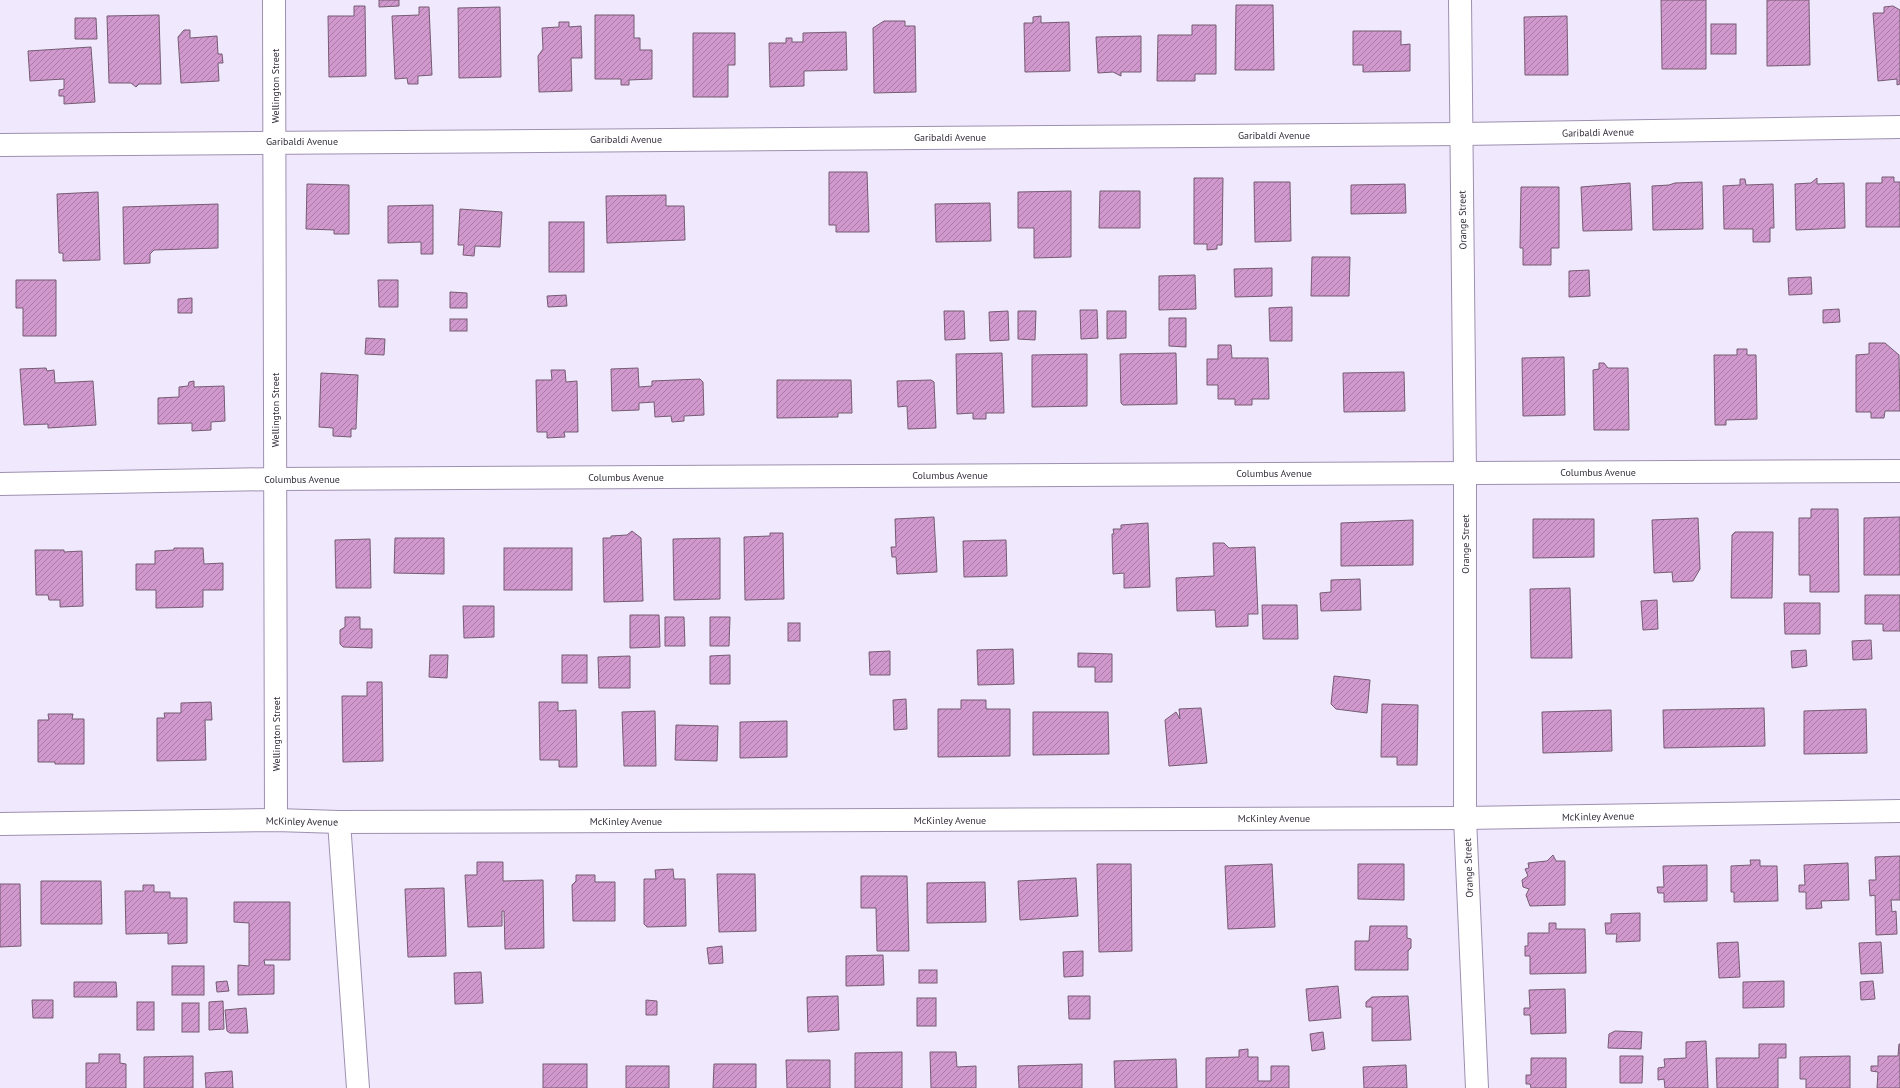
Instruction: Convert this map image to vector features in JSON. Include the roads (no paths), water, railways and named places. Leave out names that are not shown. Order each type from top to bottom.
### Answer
[{"type":"street","name":"Wellington Street","points":[[274,0],[276,820]]},
{"type":"street","name":"Orange Street","points":[[1460,0],[1465,472],[1466,818],[1477,1088]]},
{"type":"street","name":"Garibaldi Avenue","points":[[0,145],[275,141],[1462,134],[1900,127]]},
{"type":"street","name":"Columbus Avenue","points":[[0,484],[275,479],[1900,471]]},
{"type":"street","name":"McKinley Avenue","points":[[0,824],[276,820],[339,822],[1466,818],[1900,811]]},
{"type":"street","points":[[339,822],[358,1088]]}]
